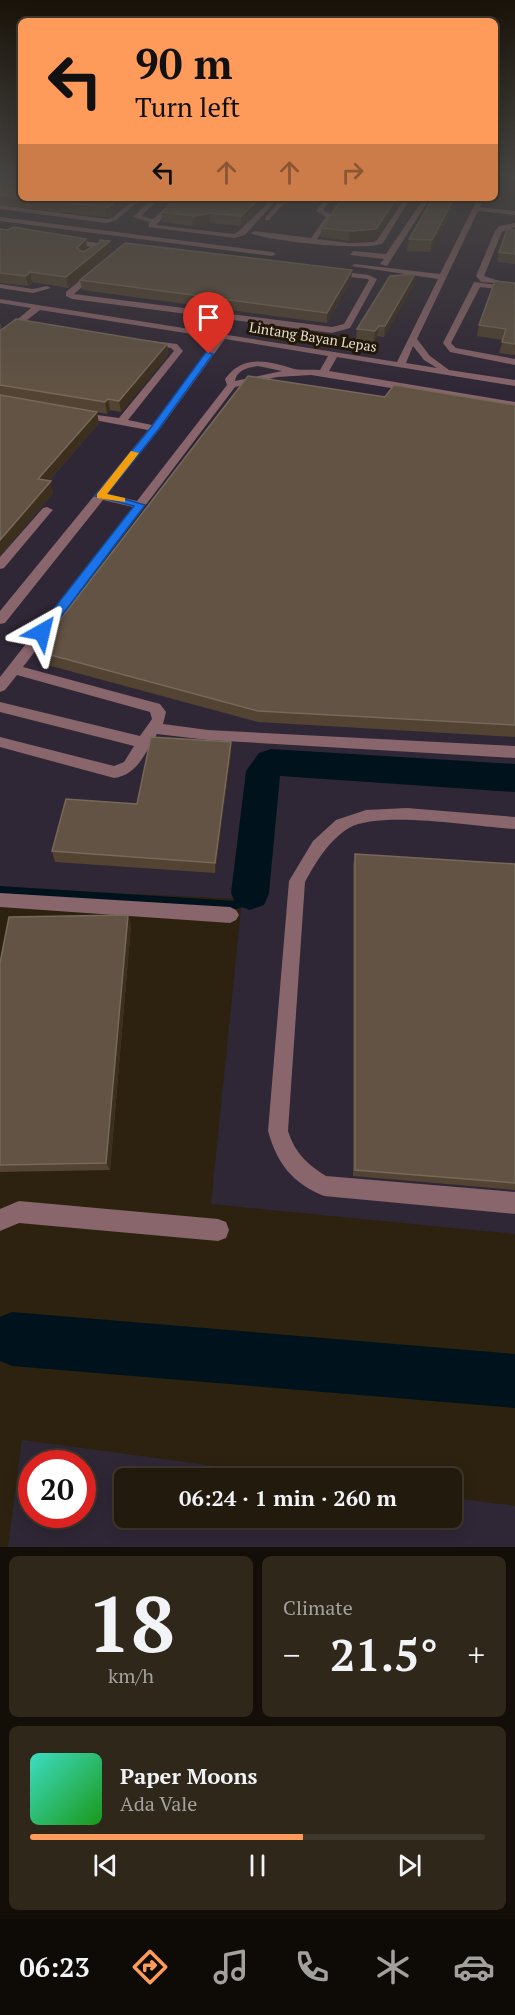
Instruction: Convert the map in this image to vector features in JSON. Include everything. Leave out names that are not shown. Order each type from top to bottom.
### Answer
[{"type":"street","points":[[85,258],[96,248]]},
{"type":"street","points":[[124,248],[69,294],[72,297],[332,330],[347,326],[373,279],[135,248]]},
{"type":"street","points":[[229,248],[281,255]]},
{"type":"street","points":[[332,248],[389,257]]},
{"type":"street","points":[[381,269],[395,248]]},
{"type":"street","points":[[400,365],[456,248]]},
{"type":"street","points":[[492,248],[480,276],[486,280],[515,284]]},
{"type":"street","points":[[239,260],[243,250]]},
{"type":"street","points":[[348,264],[442,277]]},
{"type":"street","points":[[515,289],[477,284],[447,343],[453,350],[515,362]]},
{"type":"street","points":[[0,285],[33,291],[47,288]]},
{"type":"street","name":"Lintang Bayan Lepas","points":[[0,301],[515,383]]},
{"type":"street","points":[[0,338],[38,307]]},
{"type":"street","points":[[0,620],[155,428],[223,336]]},
{"type":"street","points":[[412,340],[427,358],[456,374]]},
{"type":"street","points":[[121,422],[179,351],[174,346],[141,341]]},
{"type":"street","points":[[323,373],[334,354]]},
{"type":"street","points":[[491,380],[497,359]]},
{"type":"street","points":[[232,385],[230,379],[233,373],[250,365],[273,365],[291,372]]},
{"type":"street","points":[[0,687],[232,385],[291,372],[307,371],[515,405]]},
{"type":"street","points":[[66,412],[155,428]]},
{"type":"street","points":[[100,496],[140,505]]},
{"type":"street","points":[[0,565],[47,510]]},
{"type":"street","points":[[0,742],[114,772],[122,771],[129,766],[159,719],[159,712],[155,708],[14,669]]},
{"type":"street","points":[[0,707],[145,743]]},
{"type":"street","points":[[154,728],[208,735],[515,752]]},
{"type":"street","points":[[515,823],[378,814],[350,820],[313,851],[297,881],[278,1131],[284,1154],[301,1173],[324,1186],[515,1203]]},
{"type":"street","points":[[0,900],[230,915]]},
{"type":"street","points":[[0,1220],[19,1212],[218,1230]]},
{"type":"shaded area","points":[[0,248],[515,248],[515,1234],[211,1204],[242,899],[0,888]]},
{"type":"shaded area","points":[[22,1440],[229,1468],[114,1468],[114,1528],[462,1528],[462,1499],[515,1506],[515,1547],[8,1547],[18,1471],[18,1528],[96,1528],[96,1450],[21,1450]]},
{"type":"building","points":[[0,248],[77,248],[83,252],[90,248],[101,248],[66,277],[30,272],[26,276],[0,273]]},
{"type":"building","points":[[119,248],[169,248],[352,270],[327,313],[80,280]]},
{"type":"building","points":[[500,248],[515,248],[515,254],[499,252]]},
{"type":"building","points":[[415,274],[385,326],[379,326],[375,331],[357,329],[390,276]]},
{"type":"building","points":[[495,281],[515,283],[515,344],[502,342],[506,329],[479,325]]},
{"type":"building","points":[[16,319],[167,344],[119,401],[108,399],[105,402],[0,385],[0,331]]},
{"type":"building","points":[[248,376],[385,397],[394,385],[515,405],[515,725],[258,711],[36,651]]},
{"type":"building","points":[[0,395],[97,412],[38,479],[51,481],[0,540]]},
{"type":"building","points":[[151,737],[231,742],[215,863],[52,851],[66,799],[137,804]]},
{"type":"building","points":[[355,854],[515,864],[515,1183],[355,1170]]},
{"type":"building","points":[[128,915],[106,1163],[0,1165],[0,963],[9,917]]},
{"type":"waterway","points":[[250,893],[263,771],[271,762],[515,778]]},
{"type":"waterway","points":[[0,890],[236,905],[247,901],[250,893]]},
{"type":"waterway","points":[[12,1339],[515,1381]]},
{"type":"slow traffic","points":[[121,500],[100,496],[135,453]]},
{"type":"route","points":[[42,632],[140,505],[100,496],[155,428],[209,354]]}]
